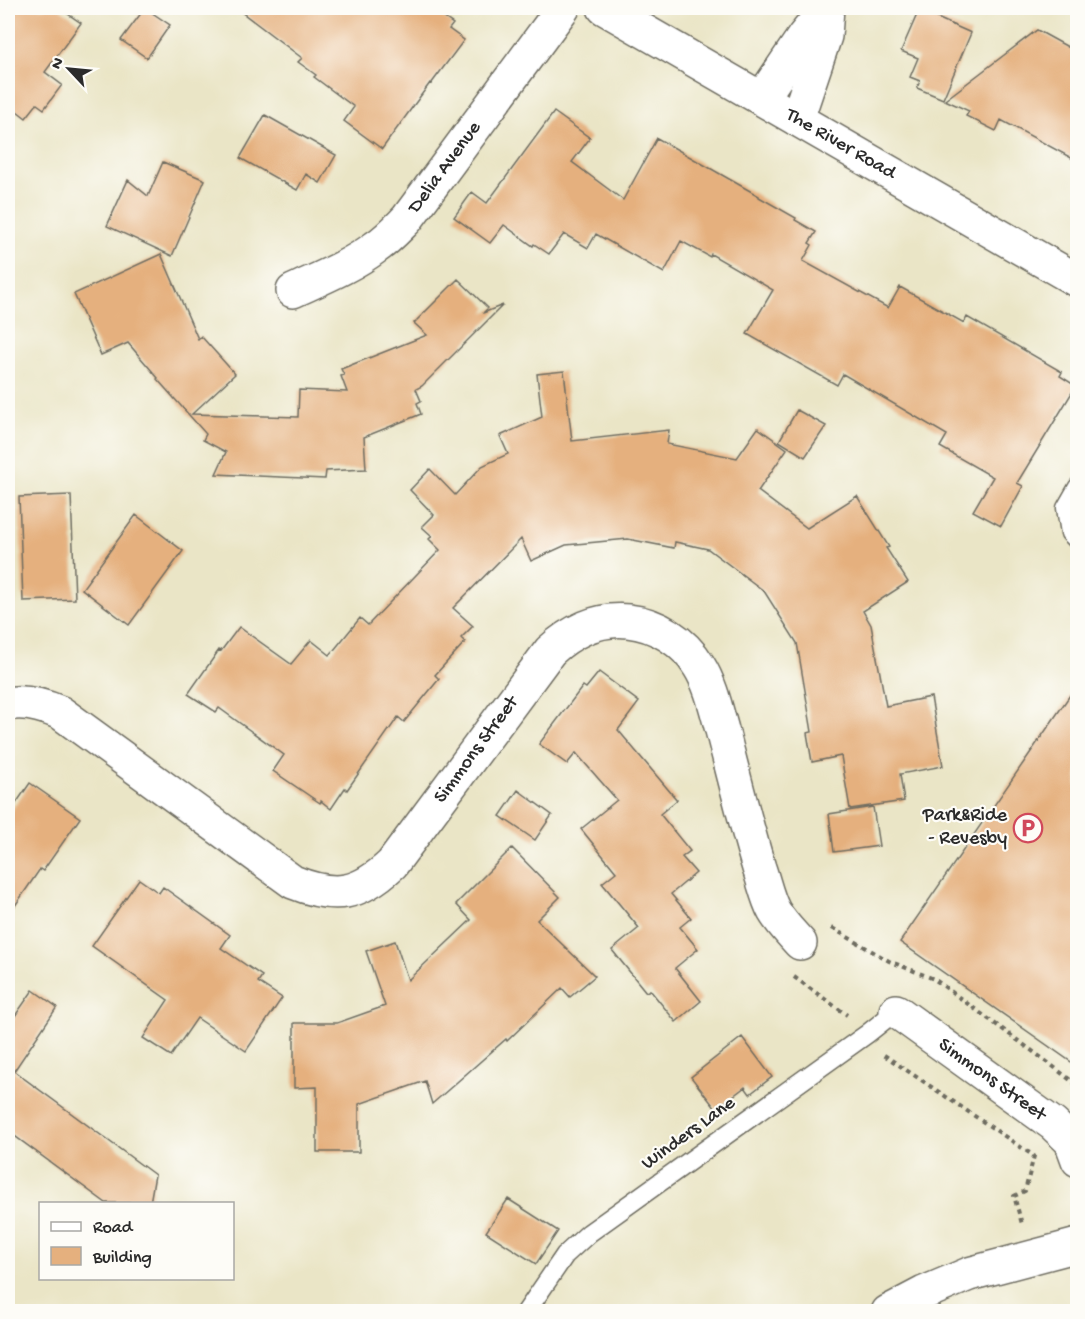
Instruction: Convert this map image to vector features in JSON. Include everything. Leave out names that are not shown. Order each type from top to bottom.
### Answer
[{"type":"street","name":"Delia Avenue","points":[[293,291],[376,248],[407,219],[563,8]]},
{"type":"street","name":"The River Road","points":[[604,8],[1077,281]]},
{"type":"street","points":[[762,98],[804,36],[827,8]]},
{"type":"street","points":[[797,118],[825,36],[827,8]]},
{"type":"street","name":"Simmons Street","points":[[8,704],[15,702],[31,704],[61,713],[293,882],[320,891],[350,890],[365,886],[392,864],[549,651],[576,631],[592,624],[640,622],[677,640],[699,666],[713,699],[755,854],[773,909],[784,926],[793,957]]},
{"type":"street","name":"Simmons Street","points":[[896,1011],[1053,1124],[1075,1145]]},
{"type":"street","points":[[888,1311],[969,1274],[1077,1245]]},
{"type":"lane","points":[[1077,487],[1066,508],[1071,533],[1077,541]]},
{"type":"lane","name":"Winders Lane","points":[[525,1311],[565,1255],[589,1233],[896,1011]]},
{"type":"path","points":[[1033,1257],[1014,1196],[1025,1191],[1034,1156],[882,1054],[857,1022],[793,957],[815,918],[889,961],[934,979],[1077,1086]]},
{"type":"building","points":[[8,8],[59,8],[81,23],[45,72],[62,85],[44,109],[37,104],[26,118],[8,104]]},
{"type":"building","points":[[145,8],[170,25],[147,58],[121,40]]},
{"type":"building","points":[[236,8],[430,8],[453,24],[449,29],[464,40],[382,149],[344,121],[354,107],[298,62],[302,58]]},
{"type":"building","points":[[919,10],[971,33],[943,99],[917,88],[920,81],[910,77],[918,58],[901,51]]},
{"type":"building","points":[[1037,30],[1077,52],[1077,161],[1001,120],[996,131],[966,116],[969,111],[945,100]]},
{"type":"building","points":[[554,112],[590,138],[572,162],[623,200],[657,138],[759,196],[816,232],[809,243],[812,245],[803,261],[888,308],[900,287],[964,323],[967,317],[1062,372],[1060,376],[1076,386],[1017,483],[1023,486],[1001,526],[973,511],[993,477],[940,447],[947,435],[843,374],[837,385],[747,334],[773,290],[711,254],[710,257],[681,241],[664,273],[596,234],[588,248],[564,234],[549,254],[534,244],[533,246],[504,225],[490,243],[454,217],[472,192],[487,203]]},
{"type":"building","points":[[265,115],[336,155],[320,183],[306,174],[297,190],[240,158]]},
{"type":"building","points":[[163,162],[205,180],[172,256],[107,226],[128,180],[148,196]]},
{"type":"building","points":[[161,254],[198,339],[201,336],[235,374],[192,414],[298,417],[299,390],[347,392],[341,369],[427,335],[414,323],[458,279],[488,308],[483,313],[503,305],[422,386],[416,389],[421,401],[417,403],[421,414],[364,437],[366,469],[326,471],[325,479],[216,474],[226,452],[203,440],[206,434],[128,343],[101,355],[74,294]]},
{"type":"building","points":[[564,371],[572,441],[669,430],[667,444],[737,458],[758,428],[787,449],[758,491],[807,528],[857,496],[908,582],[863,611],[871,625],[886,706],[931,697],[943,766],[900,774],[904,801],[850,809],[841,756],[812,762],[807,733],[812,732],[797,643],[764,591],[708,549],[675,542],[674,548],[628,539],[566,545],[531,561],[521,539],[453,608],[473,626],[461,638],[465,642],[435,675],[439,679],[404,722],[398,717],[331,809],[273,771],[284,755],[219,708],[216,712],[188,694],[219,650],[221,651],[239,627],[291,664],[311,640],[330,655],[360,618],[368,625],[440,550],[429,539],[432,536],[422,527],[434,515],[410,490],[430,469],[455,495],[482,466],[508,454],[500,436],[542,417],[537,374]]},
{"type":"building","points":[[797,410],[826,426],[805,457],[779,441]]},
{"type":"building","points":[[71,495],[75,599],[23,601],[19,497]]},
{"type":"building","points":[[136,515],[183,551],[129,625],[82,589]]},
{"type":"building","points":[[599,672],[639,702],[618,730],[677,800],[660,814],[690,851],[682,857],[696,873],[671,894],[691,918],[680,927],[698,949],[675,968],[701,1001],[676,1022],[650,990],[646,992],[612,950],[639,928],[602,883],[616,872],[581,829],[617,800],[576,753],[567,764],[539,744],[583,686],[586,688]]},
{"type":"building","name":"Park&Ride - Revesby","points":[[1077,685],[1077,1066],[900,942]]},
{"type":"building","points":[[30,783],[80,818],[43,871],[40,869],[8,916],[8,815]]},
{"type":"building","points":[[518,790],[552,815],[535,840],[500,816]]},
{"type":"building","points":[[873,807],[879,846],[834,852],[829,814]]},
{"type":"building","points":[[512,848],[560,897],[537,920],[595,976],[570,997],[562,988],[507,1041],[506,1039],[432,1104],[425,1081],[359,1104],[359,1152],[317,1152],[317,1087],[294,1088],[294,1023],[337,1023],[385,1006],[366,951],[395,941],[408,980],[471,920],[456,904]]},
{"type":"building","points":[[139,879],[159,893],[163,887],[230,935],[221,948],[262,976],[258,982],[282,998],[246,1051],[197,1018],[171,1056],[143,1038],[168,1000],[92,946]]},
{"type":"building","points":[[33,990],[57,1007],[14,1071],[155,1175],[150,1202],[105,1202],[8,1131],[8,1026]]},
{"type":"building","points":[[742,1037],[772,1077],[750,1094],[745,1087],[716,1109],[691,1077]]},
{"type":"building","points":[[508,1199],[558,1231],[536,1264],[486,1232]]},
{"type":"place","name":"Park&Ride - Revesby","points":[[1028,828]]}]
